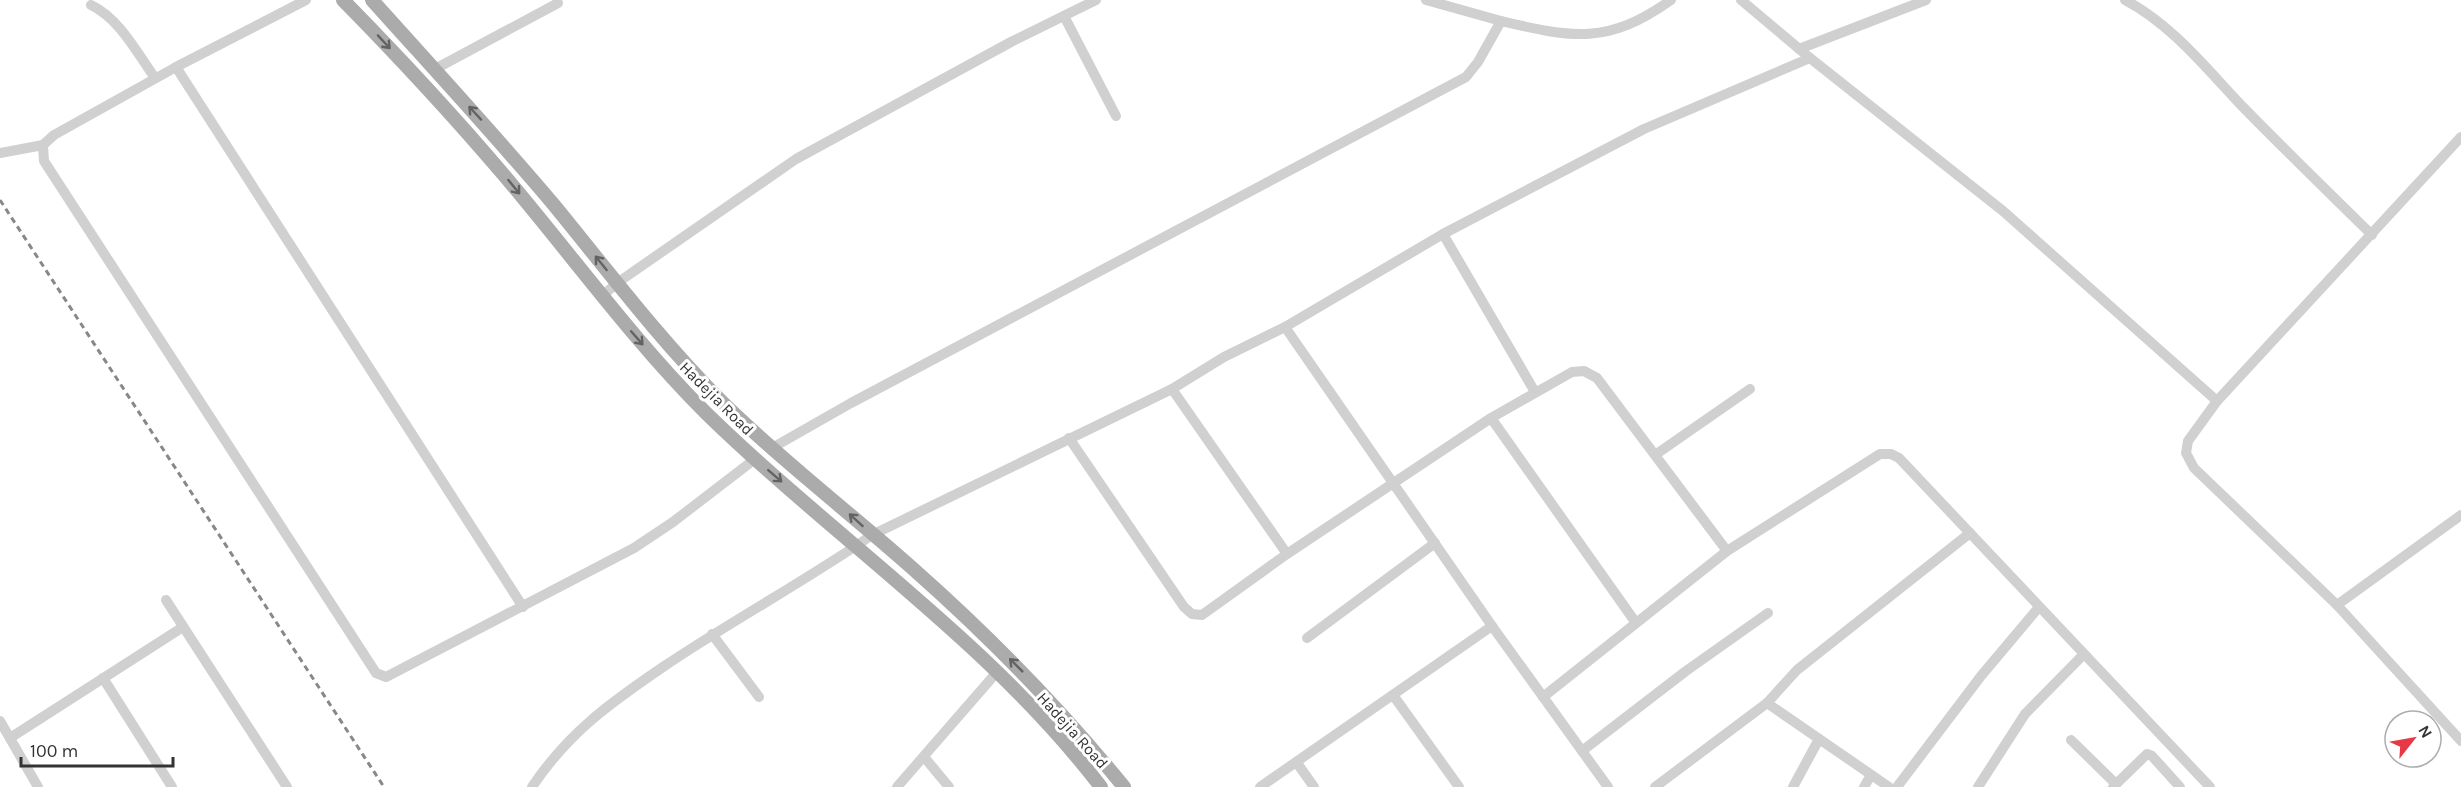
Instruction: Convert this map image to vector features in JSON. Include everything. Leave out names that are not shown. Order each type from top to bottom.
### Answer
[{"type":"main road","name":"Hadejia Road","points":[[344,0],[462,127],[504,175],[601,297],[705,411],[755,459],[997,672],[1058,736],[1101,787]]},
{"type":"main road","name":"Hadejia Road","points":[[372,0],[488,127],[698,378],[772,448],[909,565],[1018,666],[1081,734],[1124,787]]},
{"type":"street","points":[[0,153],[43,146],[54,135],[155,78],[306,0]]},
{"type":"street","points":[[601,297],[617,283],[796,159],[1011,42],[1096,0]]},
{"type":"street","points":[[1426,0],[1541,30],[1595,35],[1621,29],[1640,21],[1671,0]]},
{"type":"street","points":[[1741,0],[1810,58],[2003,211],[2217,401]]},
{"type":"street","points":[[1799,49],[1926,0]]},
{"type":"street","points":[[2125,0],[2156,19],[2188,49],[2296,161],[2372,235]]},
{"type":"street","points":[[435,69],[558,3]]},
{"type":"street","points":[[91,5],[103,11],[115,23],[155,78]]},
{"type":"street","points":[[1064,16],[1116,116]]},
{"type":"street","points":[[772,448],[862,397],[1466,77],[1478,62],[1501,21]]},
{"type":"street","points":[[532,787],[555,755],[586,722],[712,634],[872,535],[1172,389],[1224,357],[1285,327],[1443,234],[1644,129],[1810,58]]},
{"type":"street","points":[[176,67],[523,607]]},
{"type":"street","points":[[2461,137],[2217,401],[2188,441],[2186,453],[2194,468],[2337,605],[2461,741]]},
{"type":"street","points":[[43,146],[44,160],[376,673],[386,677],[634,548],[674,522],[755,459]]},
{"type":"street","points":[[1443,234],[1535,392]]},
{"type":"street","points":[[1285,327],[1492,626],[1608,787]]},
{"type":"street","points":[[1069,438],[1184,607],[1192,614],[1202,615],[1287,554],[1491,418],[1572,372],[1584,371],[1597,378],[1727,552]]},
{"type":"street","points":[[1172,389],[1287,554]]},
{"type":"street","points":[[1655,455],[1750,389]]},
{"type":"street","points":[[1491,418],[1636,623]]},
{"type":"street","points":[[1543,697],[1727,552],[1880,454],[1891,454],[1899,458],[2210,787]]},
{"type":"street","points":[[2337,605],[2461,515]]},
{"type":"street","points":[[1655,787],[1767,703],[1797,670],[1970,533]]},
{"type":"street","points":[[1307,638],[1435,543]]},
{"type":"street","points":[[166,600],[287,787]]},
{"type":"street","points":[[1897,787],[1981,676],[2039,607]]},
{"type":"street","points":[[1582,751],[1686,671],[1768,614]]},
{"type":"street","points":[[1260,787],[1492,626]]},
{"type":"street","points":[[10,738],[183,627]]},
{"type":"street","points":[[712,634],[759,697]]},
{"type":"street","points":[[1978,787],[2025,714],[2084,655]]},
{"type":"street","points":[[897,787],[925,758],[997,672]]},
{"type":"street","points":[[103,678],[172,787]]},
{"type":"street","points":[[1393,695],[1459,787]]},
{"type":"street","points":[[1767,703],[1889,787]]},
{"type":"street","points":[[0,721],[38,787]]},
{"type":"street","points":[[1793,787],[1819,739]]},
{"type":"street","points":[[2072,740],[2115,786],[2147,754],[2152,756],[2180,787]]},
{"type":"street","points":[[925,758],[949,787]]},
{"type":"street","points":[[1297,763],[1314,787]]},
{"type":"street","points":[[1864,787],[1871,775]]},
{"type":"railway","points":[[0,200],[384,787]]}]
